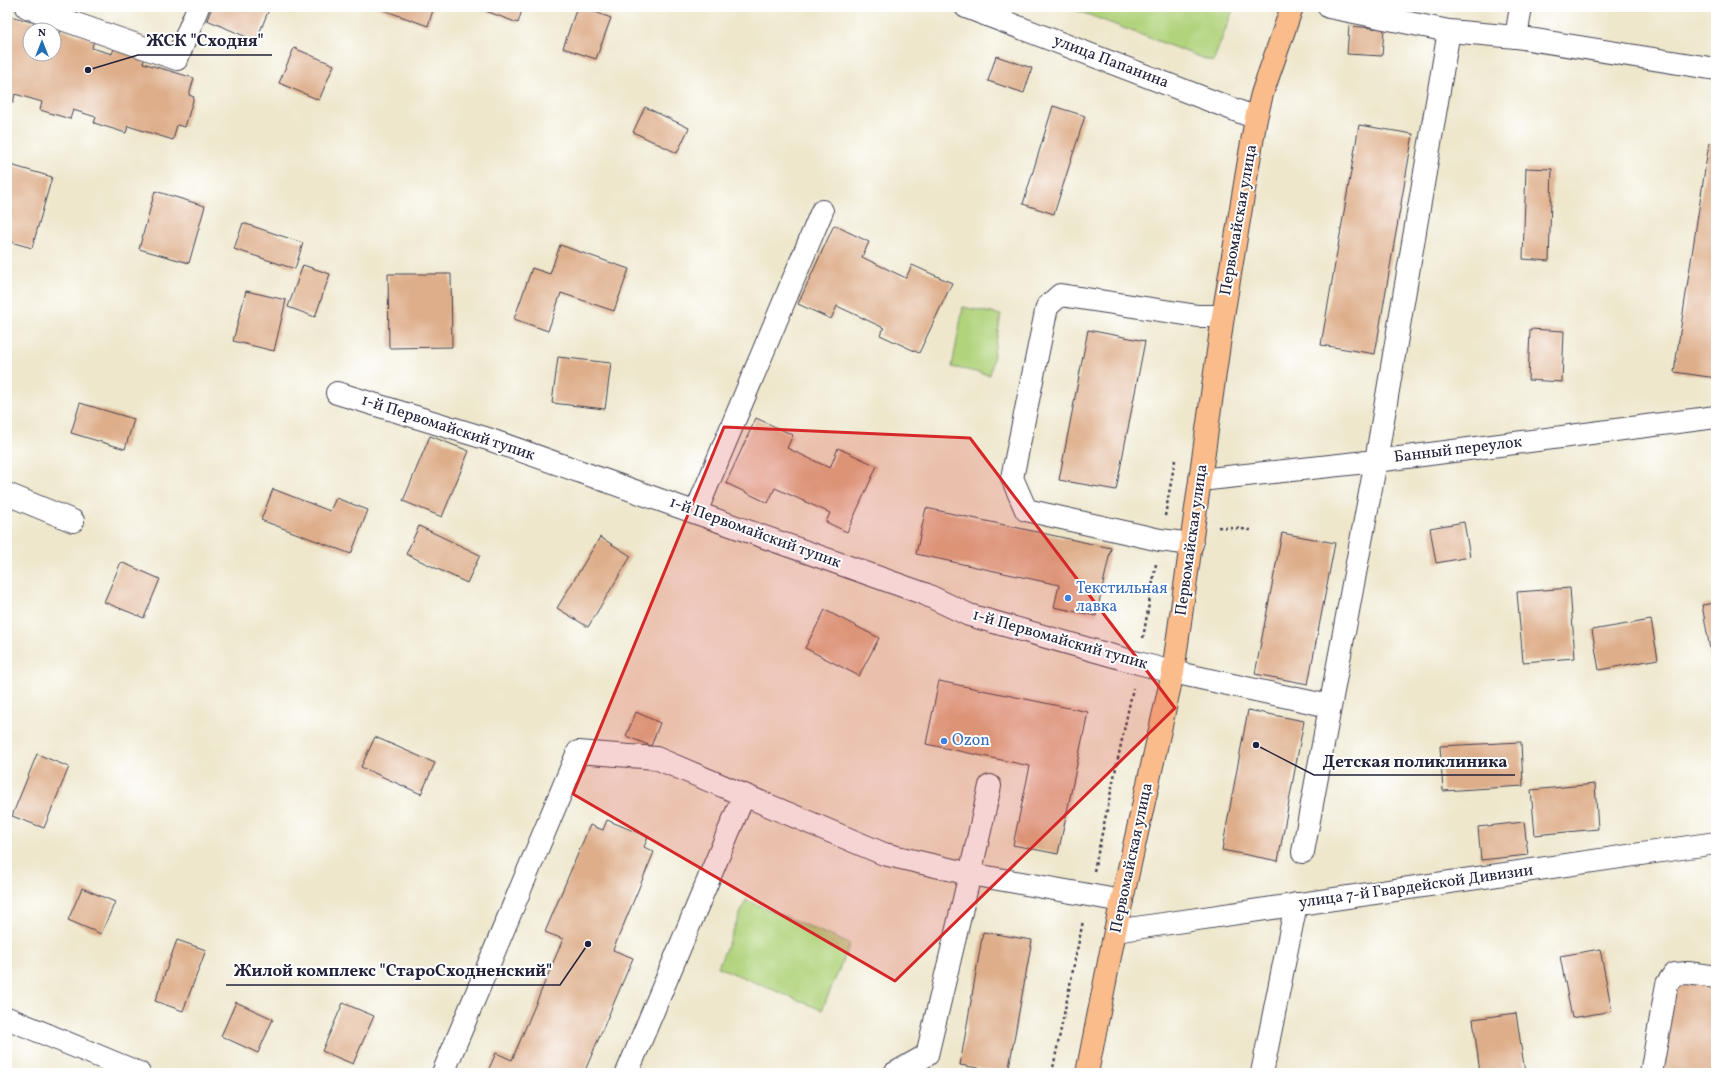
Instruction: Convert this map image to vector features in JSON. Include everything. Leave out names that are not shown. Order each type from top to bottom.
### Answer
[{"type":"main road","name":"Первомайская улица","points":[[1087,1073],[1115,931],[1173,672],[1223,316],[1256,118],[1262,94],[1292,7]]},
{"type":"street","points":[[28,7],[177,59],[198,7]]},
{"type":"street","name":"улица Папанина","points":[[966,7],[1256,118]]},
{"type":"street","points":[[1328,7],[1449,31],[1516,37],[1716,69]]},
{"type":"street","points":[[1516,37],[1522,7]]},
{"type":"street","points":[[1303,852],[1376,461],[1449,31]]},
{"type":"street","points":[[696,512],[822,211]]},
{"type":"street","points":[[1192,544],[1160,540],[1026,510],[1012,478],[1047,307],[1060,295],[1198,316],[1223,316]]},
{"type":"street","name":"1-й Первомайский тупик","points":[[337,393],[488,439],[696,512],[925,594],[969,615],[1173,672],[1330,706]]},
{"type":"street","name":"Банный переулок","points":[[1200,480],[1376,461],[1716,417]]},
{"type":"street","points":[[7,494],[74,521]]},
{"type":"street","points":[[443,1073],[578,752],[656,758],[884,854],[970,874],[1089,894],[1122,902]]},
{"type":"street","points":[[895,1073],[927,1055],[990,786]]},
{"type":"street","points":[[627,1073],[744,795]]},
{"type":"street","name":"улица 7-й Гвардейской Дивизии","points":[[1115,931],[1716,843]]},
{"type":"street","points":[[1262,1073],[1296,904]]},
{"type":"street","points":[[1651,1073],[1667,984],[1674,974],[1688,973],[1716,977]]},
{"type":"street","points":[[7,1018],[139,1073]]},
{"type":"path","points":[[1052,1073],[1138,663],[1176,453]]},
{"type":"highlighted area","points":[[724,427],[970,438],[1175,708],[895,981],[573,794]]},
{"type":"green space","points":[[1068,7],[1234,7],[1213,62]]},
{"type":"green space","points":[[963,307],[1001,315],[990,375],[952,367]]},
{"type":"green space","points":[[746,900],[850,944],[822,1010],[718,967]]},
{"type":"building","points":[[212,7],[270,7],[256,41],[207,20]]},
{"type":"building","points":[[375,7],[434,7],[428,26]]},
{"type":"building","points":[[475,7],[523,7],[518,23]]},
{"type":"building","points":[[577,7],[582,7],[611,18],[596,59],[563,48]]},
{"type":"building","points":[[7,15],[31,22],[22,22],[22,62],[62,62],[62,30],[94,40],[92,48],[112,54],[115,46],[146,55],[143,63],[194,78],[189,95],[194,97],[185,127],[177,125],[173,140],[128,126],[126,133],[94,123],[96,117],[73,110],[70,119],[40,110],[42,102],[15,94],[13,103],[7,101]]},
{"type":"building","points":[[1349,26],[1384,29],[1382,56],[1347,54]]},
{"type":"building","points":[[294,48],[334,65],[319,100],[279,83]]},
{"type":"building","points":[[996,56],[1032,68],[1024,93],[988,81]]},
{"type":"building","points":[[1053,106],[1085,116],[1054,214],[1023,204]]},
{"type":"building","points":[[645,107],[689,128],[677,153],[633,132]]},
{"type":"building","points":[[1359,125],[1413,134],[1375,354],[1321,345]]},
{"type":"building","points":[[1709,143],[1716,144],[1716,378],[1674,372]]},
{"type":"building","points":[[7,164],[52,177],[32,248],[7,241]]},
{"type":"building","points":[[1526,168],[1552,169],[1549,261],[1523,259]]},
{"type":"building","points":[[155,191],[205,206],[189,263],[139,249]]},
{"type":"building","points":[[243,223],[303,243],[295,269],[234,249]]},
{"type":"building","points":[[834,225],[869,242],[862,257],[906,278],[912,265],[952,283],[919,353],[880,335],[884,328],[837,306],[831,319],[798,304]]},
{"type":"building","points":[[560,245],[629,269],[614,311],[561,293],[548,331],[514,319],[532,268],[550,274]]},
{"type":"building","points":[[303,265],[330,274],[315,317],[288,307]]},
{"type":"building","points":[[388,274],[451,274],[452,347],[389,348]]},
{"type":"building","points":[[246,291],[286,300],[274,351],[233,341]]},
{"type":"building","points":[[1530,329],[1564,331],[1562,382],[1528,380]]},
{"type":"building","points":[[1088,330],[1145,341],[1116,490],[1059,480]]},
{"type":"building","points":[[558,357],[611,363],[605,409],[552,403]]},
{"type":"building","points":[[80,403],[134,419],[125,449],[71,433]]},
{"type":"building","points":[[756,418],[793,435],[787,448],[830,468],[838,448],[877,466],[847,532],[826,522],[830,513],[775,488],[768,503],[726,483]]},
{"type":"building","points":[[430,436],[469,451],[442,517],[403,501]]},
{"type":"building","points":[[273,489],[330,511],[336,498],[368,510],[351,554],[261,520]]},
{"type":"building","points":[[926,508],[1111,548],[1096,616],[1054,607],[1059,585],[916,554]]},
{"type":"building","points":[[1464,522],[1470,557],[1436,563],[1430,528]]},
{"type":"building","points":[[419,526],[480,555],[467,583],[406,554]]},
{"type":"building","points":[[1282,533],[1335,543],[1308,684],[1255,674]]},
{"type":"building","points":[[600,537],[631,556],[588,627],[557,608]]},
{"type":"building","points":[[121,562],[160,579],[144,618],[104,602]]},
{"type":"building","points":[[1570,588],[1575,658],[1523,662],[1517,592]]},
{"type":"building","points":[[1716,603],[1716,665],[1713,666],[1702,605]]},
{"type":"building","points":[[825,610],[879,638],[859,676],[805,648]]},
{"type":"building","points":[[1651,620],[1658,659],[1599,670],[1592,630]]},
{"type":"building","points":[[939,681],[1088,712],[1058,854],[1013,845],[1030,766],[926,744]]},
{"type":"building","points":[[1248,710],[1304,721],[1278,861],[1222,850]]},
{"type":"building","points":[[636,712],[660,723],[651,746],[626,736]]},
{"type":"building","points":[[375,737],[435,763],[421,794],[361,767]]},
{"type":"building","points":[[1521,742],[1523,786],[1443,791],[1440,746]]},
{"type":"building","points":[[37,754],[69,767],[44,828],[12,816]]},
{"type":"building","points":[[1595,784],[1598,829],[1535,835],[1531,790]]},
{"type":"building","points":[[607,820],[648,837],[644,847],[654,852],[613,950],[633,958],[584,1073],[487,1073],[496,1053],[512,1060],[563,939],[545,932],[590,825],[603,830]]},
{"type":"building","points":[[1524,822],[1528,855],[1481,860],[1478,827]]},
{"type":"building","points":[[82,888],[115,902],[101,934],[68,920]]},
{"type":"building","points":[[983,932],[1032,940],[1008,1073],[960,1065]]},
{"type":"building","points":[[177,940],[206,950],[183,1011],[155,1001]]},
{"type":"building","points":[[1600,949],[1612,1011],[1572,1018],[1560,956]]},
{"type":"building","points":[[1672,980],[1716,987],[1716,1073],[1656,1073]]},
{"type":"building","points":[[236,1002],[273,1019],[258,1053],[221,1036]]},
{"type":"building","points":[[343,1003],[374,1016],[353,1064],[322,1051]]},
{"type":"building","points":[[1516,1013],[1525,1072],[1480,1073],[1473,1019]]},
{"type":"place","name":"ЖСК \"Сходня\"","points":[[88,70]]},
{"type":"place","name":"Текстильная лавка","points":[[1068,598]]},
{"type":"place","name":"Ozon","points":[[944,741]]},
{"type":"place","name":"Детская поликлиника","points":[[1256,745]]},
{"type":"place","name":"Жилой комплекс \"СтароСходненский\"","points":[[588,944]]}]
